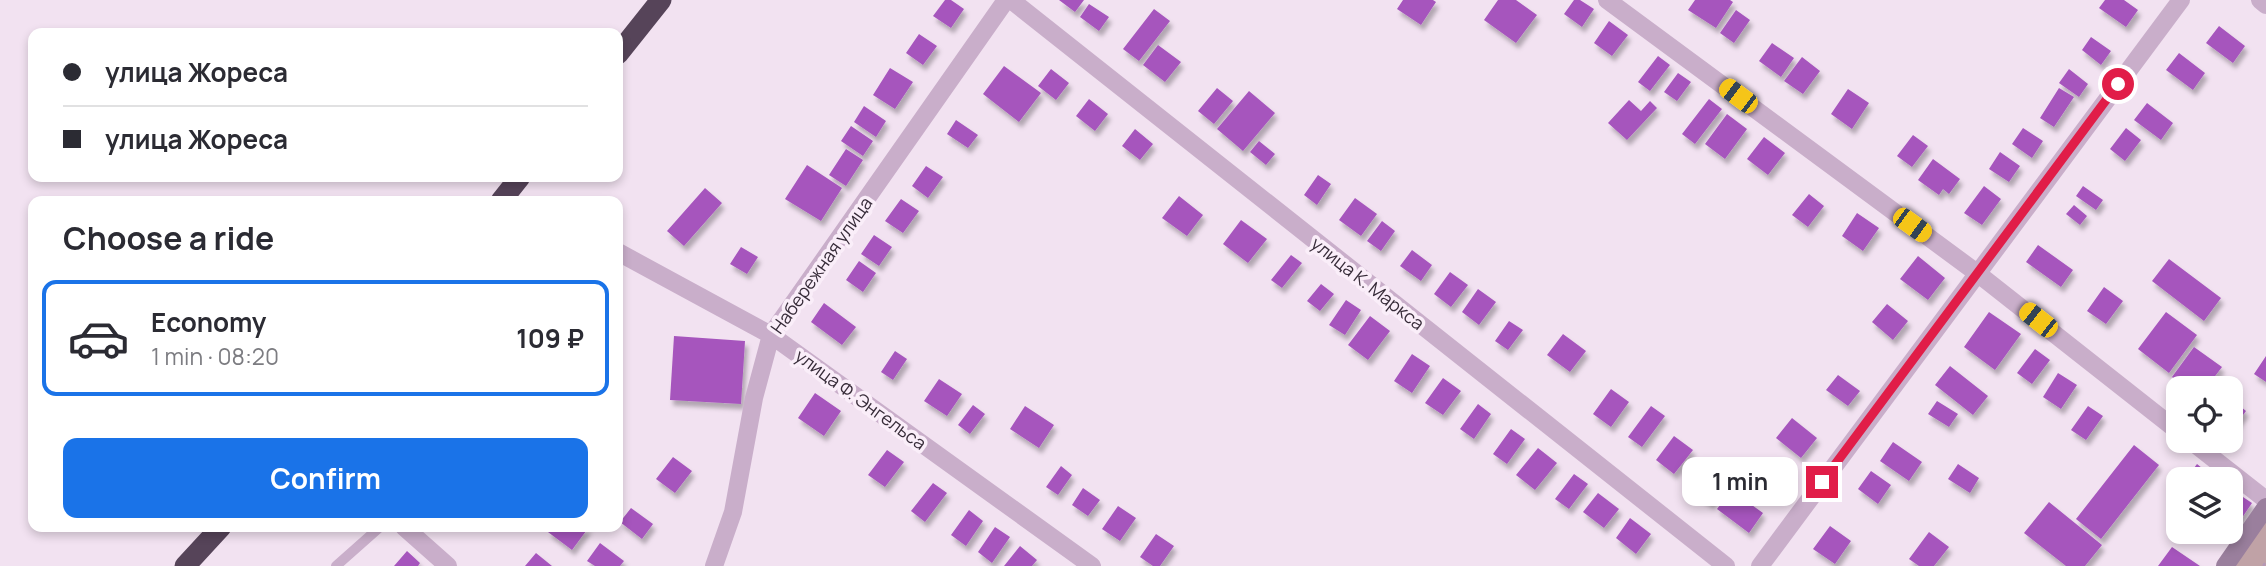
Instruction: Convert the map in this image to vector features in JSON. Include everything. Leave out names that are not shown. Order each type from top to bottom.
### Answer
[{"type":"highway","points":[[623,48],[661,0]]},
{"type":"highway","points":[[185,566],[216,532]]},
{"type":"main road","points":[[2225,566],[2266,507]]},
{"type":"street","name":"Набережная улица","points":[[714,566],[733,512],[754,398],[771,335],[1008,0]]},
{"type":"street","name":"улица К. Маркса","points":[[1008,0],[1726,566]]},
{"type":"street","points":[[1607,0],[1977,273],[2166,422]]},
{"type":"street","points":[[1760,566],[2181,0]]},
{"type":"street","points":[[2260,0],[2266,5]]},
{"type":"street","name":"улица Ф. Энгельса","points":[[623,255],[771,335],[1092,566]]},
{"type":"street","points":[[2206,453],[2266,500]]},
{"type":"street","points":[[410,532],[448,566]]},
{"type":"lane","points":[[336,566],[374,532]]},
{"type":"shaded area","points":[[2266,508],[2266,566],[2225,566]]},
{"type":"building","points":[[945,0],[951,0],[964,9],[951,28],[933,16]]},
{"type":"building","points":[[1059,0],[1084,0],[1075,12]]},
{"type":"building","points":[[1403,0],[1436,2],[1421,25],[1397,9]]},
{"type":"building","points":[[1498,0],[1516,0],[1537,15],[1516,43],[1484,20]]},
{"type":"building","points":[[1574,0],[1580,0],[1594,9],[1582,27],[1564,14]]},
{"type":"building","points":[[1695,0],[1733,2],[1716,28],[1688,10]]},
{"type":"building","points":[[2105,0],[2124,0],[2138,10],[2126,27],[2099,8]]},
{"type":"building","points":[[1089,4],[1109,17],[1099,31],[1080,17]]},
{"type":"building","points":[[1154,9],[1170,21],[1139,61],[1123,49]]},
{"type":"building","points":[[1736,10],[1750,20],[1734,43],[1720,33]]},
{"type":"building","points":[[1609,21],[1628,35],[1612,56],[1594,43]]},
{"type":"building","points":[[2219,26],[2245,46],[2233,63],[2206,43]]},
{"type":"building","points":[[919,34],[937,46],[923,65],[906,53]]},
{"type":"building","points":[[2091,37],[2111,51],[2101,65],[2082,50]]},
{"type":"building","points":[[1772,43],[1794,58],[1781,77],[1759,61]]},
{"type":"building","points":[[1158,45],[1181,62],[1165,82],[1143,65]]},
{"type":"building","points":[[2179,53],[2205,73],[2193,90],[2166,70]]},
{"type":"building","points":[[1658,56],[1670,65],[1650,91],[1638,82]]},
{"type":"building","points":[[1802,57],[1820,71],[1803,94],[1784,81]]},
{"type":"building","points":[[1004,66],[1041,93],[1019,122],[983,94]]},
{"type":"building","points":[[890,68],[913,82],[895,109],[873,95]]},
{"type":"building","points":[[1051,69],[1069,83],[1056,100],[1038,86]]},
{"type":"building","points":[[2069,69],[2088,84],[2079,97],[2059,83]]},
{"type":"building","points":[[1678,73],[1691,82],[1677,101],[1664,92]]},
{"type":"building","points":[[1217,88],[1233,101],[1214,124],[1198,111]]},
{"type":"building","points":[[2059,88],[2074,97],[2054,127],[2040,118]]},
{"type":"building","points":[[1848,89],[1869,103],[1852,129],[1831,114]]},
{"type":"building","points":[[1249,91],[1275,113],[1243,151],[1217,129]]},
{"type":"building","points":[[1089,99],[1108,114],[1095,131],[1076,116]]},
{"type":"building","points":[[1709,99],[1722,109],[1695,144],[1682,134]]},
{"type":"building","points":[[1629,100],[1641,111],[1650,101],[1657,108],[1627,140],[1608,123]]},
{"type":"building","points":[[2147,103],[2173,123],[2161,140],[2134,120]]},
{"type":"building","points":[[864,106],[886,121],[876,137],[854,122]]},
{"type":"building","points":[[1727,114],[1747,129],[1725,159],[1705,144]]},
{"type":"building","points":[[956,120],[978,135],[968,148],[947,134]]},
{"type":"building","points":[[851,126],[873,141],[863,156],[841,141]]},
{"type":"building","points":[[2023,128],[2043,141],[2032,158],[2012,144]]},
{"type":"building","points":[[2126,128],[2141,140],[2125,161],[2110,149]]},
{"type":"building","points":[[1135,129],[1153,144],[1140,160],[1122,146]]},
{"type":"building","points":[[1913,135],[1928,146],[1912,167],[1897,156]]},
{"type":"building","points":[[1764,137],[1785,153],[1768,175],[1747,159]]},
{"type":"building","points":[[1259,141],[1275,154],[1266,165],[1250,152]]},
{"type":"building","points":[[846,149],[863,160],[846,186],[829,175]]},
{"type":"building","points":[[2000,152],[2020,166],[2009,182],[1989,169]]},
{"type":"building","points":[[1933,159],[1960,179],[1949,194],[1943,189],[1939,195],[1918,180]]},
{"type":"building","points":[[807,165],[842,188],[821,221],[785,199]]},
{"type":"building","points":[[926,166],[943,177],[928,198],[912,186]]},
{"type":"building","points":[[1318,175],[1331,184],[1317,205],[1304,195]]},
{"type":"building","points":[[1984,186],[2001,199],[1982,225],[1964,213]]},
{"type":"building","points":[[2083,186],[2103,200],[2096,210],[2076,196]]},
{"type":"building","points":[[705,188],[722,203],[684,246],[667,231]]},
{"type":"building","points":[[1809,194],[1824,206],[1808,227],[1792,215]]},
{"type":"building","points":[[1179,196],[1203,215],[1187,236],[1162,218]]},
{"type":"building","points":[[1355,198],[1377,214],[1361,236],[1339,220]]},
{"type":"building","points":[[901,199],[919,211],[903,233],[885,221]]},
{"type":"building","points":[[2074,205],[2087,216],[2080,225],[2066,214]]},
{"type":"building","points":[[1857,213],[1879,228],[1863,251],[1842,236]]},
{"type":"building","points":[[1241,220],[1267,239],[1248,263],[1223,244]]},
{"type":"building","points":[[1382,221],[1395,231],[1381,251],[1367,241]]},
{"type":"building","points":[[874,235],[892,247],[879,266],[861,254]]},
{"type":"building","points":[[2038,245],[2073,270],[2061,287],[2026,262]]},
{"type":"building","points":[[741,247],[758,257],[747,274],[730,264]]},
{"type":"building","points":[[1412,250],[1432,265],[1421,281],[1400,266]]},
{"type":"building","points":[[1291,255],[1302,263],[1282,288],[1271,280]]},
{"type":"building","points":[[1918,256],[1945,278],[1928,300],[1900,279]]},
{"type":"building","points":[[2169,259],[2221,298],[2204,321],[2152,281]]},
{"type":"building","points":[[859,261],[876,273],[863,292],[846,280]]},
{"type":"building","points":[[1450,272],[1468,285],[1451,307],[1434,294]]},
{"type":"building","points":[[1321,284],[1334,294],[1320,311],[1307,301]]},
{"type":"building","points":[[2104,287],[2123,301],[2106,324],[2087,311]]},
{"type":"building","points":[[1478,289],[1496,302],[1479,325],[1462,312]]},
{"type":"building","points":[[1346,300],[1361,310],[1345,335],[1329,325]]},
{"type":"building","points":[[824,303],[856,327],[842,345],[811,322]]},
{"type":"building","points":[[1887,304],[1908,321],[1893,340],[1872,322]]},
{"type":"building","points":[[1989,312],[2021,334],[1995,370],[1964,347]]},
{"type":"building","points":[[2166,312],[2197,335],[2169,373],[2138,349]]},
{"type":"building","points":[[1370,316],[1390,331],[1368,360],[1348,345]]},
{"type":"building","points":[[1509,321],[1523,330],[1508,350],[1495,341]]},
{"type":"building","points":[[1563,334],[1586,351],[1570,372],[1547,355]]},
{"type":"building","points":[[674,336],[745,341],[741,404],[670,400]]},
{"type":"building","points":[[2194,347],[2222,367],[2215,376],[2173,376]]},
{"type":"building","points":[[2035,349],[2050,360],[2032,384],[2017,373]]},
{"type":"building","points":[[895,351],[907,359],[893,380],[881,372]]},
{"type":"building","points":[[1412,354],[1430,366],[1412,393],[1394,381]]},
{"type":"building","points":[[2266,356],[2266,382],[2254,374]]},
{"type":"building","points":[[1950,366],[1988,396],[1973,415],[1935,385]]},
{"type":"building","points":[[2058,373],[2077,385],[2061,409],[2043,397]]},
{"type":"building","points":[[1838,375],[1860,391],[1848,406],[1826,390]]},
{"type":"building","points":[[1443,378],[1461,391],[1443,415],[1425,403]]},
{"type":"building","points":[[939,379],[962,394],[947,416],[924,401]]},
{"type":"building","points":[[1611,389],[1629,402],[1611,427],[1593,414]]},
{"type":"building","points":[[815,393],[841,411],[824,436],[798,418]]},
{"type":"building","points":[[1937,401],[1958,414],[1949,427],[1928,414]]},
{"type":"building","points":[[1478,404],[1491,414],[1474,439],[1460,429]]},
{"type":"building","points":[[973,405],[985,414],[970,434],[958,425]]},
{"type":"building","points":[[1025,406],[1054,425],[1039,448],[1010,429]]},
{"type":"building","points":[[1651,406],[1665,416],[1642,447],[1628,437]]},
{"type":"building","points":[[2088,406],[2103,416],[2086,440],[2071,430]]},
{"type":"building","points":[[1792,418],[1817,438],[1801,458],[1776,438]]},
{"type":"building","points":[[1511,429],[1525,439],[1507,464],[1493,454]]},
{"type":"building","points":[[1674,436],[1693,450],[1674,474],[1656,460]]},
{"type":"building","points":[[1893,442],[1922,462],[1909,481],[1880,461]]},
{"type":"building","points":[[2134,445],[2159,465],[2101,539],[2076,519]]},
{"type":"building","points":[[1538,448],[1557,463],[1535,490],[1516,475]]},
{"type":"building","points":[[887,450],[904,462],[885,487],[868,475]]},
{"type":"building","points":[[673,457],[692,471],[675,493],[656,479]]},
{"type":"building","points":[[1958,464],[1979,478],[1970,493],[1948,479]]},
{"type":"building","points":[[1061,466],[1072,475],[1058,495],[1046,487]]},
{"type":"building","points":[[1706,469],[1726,483],[1711,504],[1691,491]]},
{"type":"building","points":[[1871,471],[1891,485],[1878,504],[1858,489]]},
{"type":"building","points":[[1574,474],[1588,484],[1569,509],[1555,499]]},
{"type":"building","points":[[933,483],[947,493],[925,522],[911,511]]},
{"type":"building","points":[[1083,488],[1100,500],[1088,516],[1072,505]]},
{"type":"building","points":[[1731,490],[1763,513],[1749,533],[1717,509]]},
{"type":"building","points":[[1598,493],[1619,509],[1604,528],[1583,512]]},
{"type":"building","points":[[2243,497],[2252,503],[2243,516]]},
{"type":"building","points":[[2049,502],[2102,545],[2085,566],[2066,566],[2024,533]]},
{"type":"building","points":[[1118,506],[1136,518],[1120,541],[1102,529]]},
{"type":"building","points":[[631,508],[653,524],[642,539],[623,524],[623,518]]},
{"type":"building","points":[[969,510],[983,521],[966,546],[951,535]]},
{"type":"building","points":[[1630,518],[1651,534],[1636,554],[1616,538]]},
{"type":"building","points":[[1830,526],[1851,541],[1835,564],[1813,549]]},
{"type":"building","points":[[995,527],[1010,537],[992,563],[978,552]]},
{"type":"building","points":[[548,532],[585,532],[572,550]]},
{"type":"building","points":[[1929,532],[1949,547],[1934,566],[1919,566],[1909,559]]},
{"type":"building","points":[[1156,534],[1174,546],[1160,566],[1153,566],[1140,557]]},
{"type":"building","points":[[600,543],[624,561],[620,566],[595,566],[587,561]]},
{"type":"building","points":[[1020,546],[1037,560],[1032,566],[1004,566]]},
{"type":"building","points":[[2172,547],[2200,566],[2158,566]]},
{"type":"building","points":[[407,551],[420,563],[418,566],[394,566]]},
{"type":"building","points":[[536,553],[552,566],[525,566]]},
{"type":"route","points":[[1822,482],[2118,84]]}]
